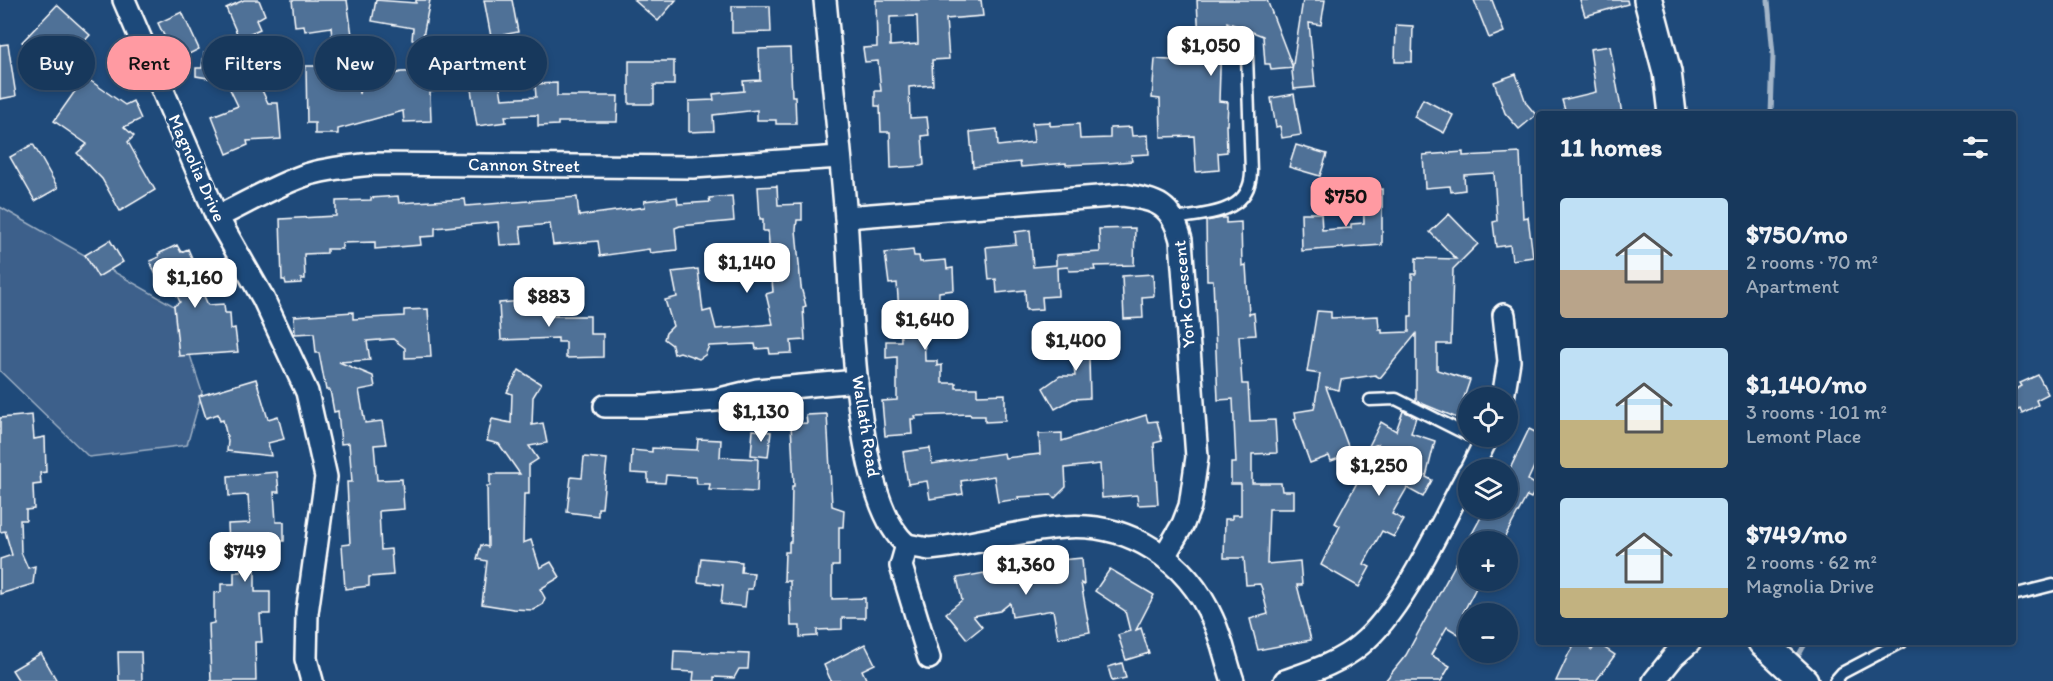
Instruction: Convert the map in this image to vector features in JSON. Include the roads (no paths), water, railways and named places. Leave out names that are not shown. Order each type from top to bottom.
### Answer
[{"type":"street","name":"Magnolia Drive","points":[[124,0],[217,217],[263,298],[307,392],[326,477],[307,613],[306,659],[312,681]]},
{"type":"street","name":"Wallath Road","points":[[825,0],[846,217],[860,416],[876,491],[895,535],[907,545]]},
{"type":"street","points":[[1648,0],[1667,72],[1672,111]]},
{"type":"street","name":"Cannon Street","points":[[217,217],[308,175],[338,168],[373,164],[693,167],[840,157]]},
{"type":"street","name":"York Crescent","points":[[846,217],[1123,195],[1150,200],[1164,208],[1175,219],[1181,240],[1197,457],[1190,506],[1183,524],[1165,555]]},
{"type":"street","points":[[1504,315],[1509,361],[1505,387]]},
{"type":"street","points":[[604,405],[646,406],[716,400],[757,390],[857,381]]},
{"type":"street","points":[[1285,681],[1336,660],[1359,646],[1375,631],[1404,592],[1458,492]]},
{"type":"street","points":[[929,658],[901,566],[907,545],[938,548],[1064,527],[1094,528],[1141,541],[1165,555],[1199,593],[1214,621],[1233,681]]},
{"type":"street","points":[[1654,681],[1674,656],[1687,645]]},
{"type":"street","points":[[1765,645],[1804,681]]},
{"type":"lane","points":[[1175,219],[1227,210],[1240,201],[1249,188],[1251,172],[1247,55]]},
{"type":"lane","points":[[1370,400],[1396,399],[1458,428]]},
{"type":"lane","points":[[2016,594],[2053,585]]},
{"type":"lane","points":[[1835,681],[1842,673],[1895,645]]},
{"type":"waterway","points":[[1768,0],[1773,55],[1771,111]]},
{"type":"waterway","points":[[1800,653],[1804,645]]}]
